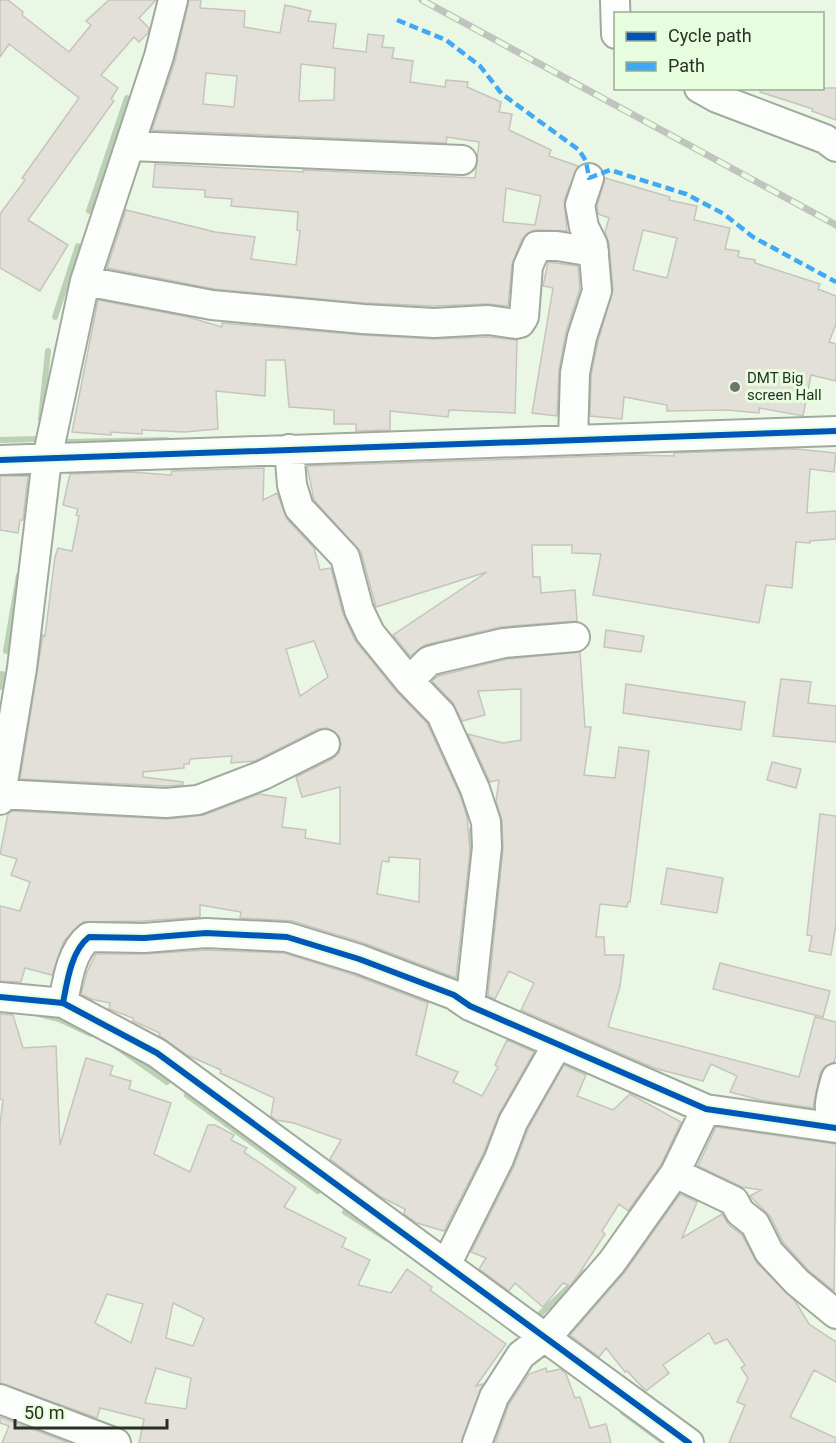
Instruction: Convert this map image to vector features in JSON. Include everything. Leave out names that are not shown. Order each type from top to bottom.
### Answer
[{"type":"street","points":[[172,0],[159,56],[131,147],[85,281],[47,459],[22,668],[1,797],[166,803],[198,800],[263,775],[326,744]]},
{"type":"street","points":[[703,90],[717,98],[825,139],[836,147]]},
{"type":"street","points":[[131,147],[462,160]]},
{"type":"street","points":[[573,440],[575,373],[582,337],[597,291],[594,252],[584,227],[580,205],[589,178]]},
{"type":"street","points":[[85,281],[212,305],[363,320],[434,323],[488,320],[516,324],[520,323],[524,317],[528,266],[537,246],[557,246],[594,252]]},
{"type":"street","points":[[0,460],[836,431]]},
{"type":"street","points":[[289,449],[292,485],[299,508],[345,557],[359,610],[370,633],[409,681],[441,714],[475,789],[486,822],[484,889],[470,1006]]},
{"type":"street","points":[[409,681],[429,662],[440,658],[504,643],[575,637]]},
{"type":"street","points":[[63,1003],[68,975],[82,943],[89,937],[144,938],[216,933],[287,937],[359,959],[454,995],[470,1006],[706,1109],[836,1127]]},
{"type":"street","points":[[0,997],[63,1003],[157,1053],[689,1443]]},
{"type":"street","points":[[446,1265],[499,1159],[513,1122],[557,1045]]},
{"type":"street","points":[[836,1078],[830,1118],[836,1127]]},
{"type":"street","points":[[477,1443],[484,1419],[505,1379],[521,1355],[552,1331],[612,1262],[675,1173],[706,1109]]},
{"type":"street","points":[[675,1173],[734,1201],[740,1212],[755,1224],[769,1252],[797,1282],[836,1314]]},
{"type":"street","points":[[0,1399],[116,1443]]},
{"type":"building","points":[[0,0],[8,0],[23,12],[22,15],[69,52],[91,25],[86,21],[109,0],[156,0],[139,18],[149,28],[148,33],[139,42],[134,37],[101,75],[118,88],[111,99],[114,101],[28,220],[68,245],[40,291],[0,268],[0,214],[25,180],[22,178],[79,98],[9,44],[0,57]]},
{"type":"building","points":[[189,0],[201,0],[200,8],[245,11],[244,27],[280,33],[285,5],[311,11],[308,21],[336,24],[333,48],[366,52],[368,34],[384,36],[382,47],[394,48],[392,58],[413,61],[410,82],[445,87],[446,80],[468,82],[467,87],[501,102],[499,112],[512,114],[509,130],[551,150],[549,156],[578,166],[564,200],[567,231],[536,230],[528,233],[522,239],[512,264],[508,306],[364,303],[214,289],[107,268],[126,210],[215,232],[255,237],[251,259],[296,265],[300,231],[297,230],[298,212],[231,206],[232,199],[205,197],[205,190],[153,187],[155,164],[475,178],[479,142],[447,137],[446,143],[152,130],[175,61]],"holes":[[[301,64],[335,68],[334,100],[299,101]],[[206,73],[237,76],[234,107],[203,104]],[[506,188],[541,196],[535,225],[503,222]]]},
{"type":"building","points":[[836,88],[836,120],[812,111],[813,109],[760,92],[760,90]]},
{"type":"building","points":[[605,178],[670,197],[669,200],[697,206],[694,220],[730,228],[725,249],[739,251],[738,257],[755,260],[755,263],[820,284],[818,289],[836,296],[836,324],[829,342],[836,344],[836,381],[811,375],[803,416],[759,408],[759,413],[727,410],[667,411],[667,405],[624,397],[622,419],[590,416],[591,375],[613,290],[609,244],[605,232],[609,218],[598,214],[597,206]],"holes":[[[643,230],[677,238],[667,278],[633,270]]]},
{"type":"building","points":[[548,262],[578,266],[580,289],[566,332],[559,370],[557,416],[532,413],[553,288],[543,286]]},
{"type":"building","points":[[98,300],[188,317],[222,327],[222,323],[362,335],[433,339],[487,337],[517,340],[515,413],[449,410],[448,417],[390,411],[390,430],[356,431],[356,424],[334,424],[334,410],[289,407],[285,360],[266,360],[265,396],[216,391],[218,429],[184,432],[142,430],[142,434],[111,432],[111,435],[72,432]]},
{"type":"building","points":[[796,449],[836,453],[834,472],[810,469],[807,513],[836,511],[836,539],[810,541],[810,543],[796,542],[792,588],[766,585],[759,623],[593,595],[601,554],[572,553],[572,545],[532,545],[533,577],[540,577],[541,593],[575,590],[577,621],[500,627],[425,645],[410,656],[393,635],[487,572],[376,607],[361,552],[314,500],[307,466],[632,455],[674,456],[674,453]]},
{"type":"building","points":[[264,468],[263,500],[277,493],[287,519],[314,548],[320,570],[331,568],[343,614],[355,640],[396,691],[427,723],[460,795],[467,817],[470,851],[456,978],[364,943],[292,921],[240,918],[241,912],[200,905],[200,917],[83,922],[64,941],[52,975],[25,968],[21,982],[0,981],[0,906],[20,911],[30,882],[11,875],[17,859],[0,854],[8,814],[12,811],[168,819],[204,815],[259,794],[286,798],[282,827],[306,830],[305,838],[340,844],[340,787],[302,797],[296,777],[332,759],[339,753],[341,744],[339,736],[327,728],[318,729],[255,761],[231,763],[232,756],[190,759],[189,764],[184,764],[184,768],[143,772],[143,777],[183,782],[183,785],[20,779],[43,635],[45,636],[55,557],[58,548],[72,551],[79,516],[76,515],[78,509],[63,505],[70,474],[131,472],[171,475],[172,471]],"holes":[[[314,641],[328,677],[300,696],[286,649]],[[389,857],[420,859],[419,902],[377,894],[382,861],[389,862]]]},
{"type":"building","points":[[0,476],[28,476],[23,520],[20,520],[18,533],[0,530]]},
{"type":"building","points":[[606,630],[644,636],[641,652],[604,647]]},
{"type":"building","points":[[580,652],[585,727],[591,727],[584,775],[615,778],[619,747],[649,751],[630,902],[627,907],[600,904],[596,937],[604,937],[605,955],[624,955],[620,986],[608,1027],[799,1077],[815,1017],[836,1022],[836,1055],[834,1062],[825,1066],[820,1073],[813,1108],[760,1100],[730,1092],[737,1076],[711,1064],[703,1081],[654,1068],[521,1010],[534,983],[509,971],[495,999],[488,996],[503,849],[502,821],[496,801],[499,780],[490,782],[468,734],[503,743],[521,740],[521,689],[478,691],[485,715],[462,721],[453,703],[432,681],[438,676],[507,659]]},
{"type":"building","points":[[781,679],[811,682],[808,703],[836,706],[836,742],[773,736]]},
{"type":"building","points":[[626,684],[745,702],[741,730],[623,713]]},
{"type":"building","points":[[772,762],[801,769],[796,788],[767,780]]},
{"type":"building","points":[[820,814],[836,816],[836,924],[831,955],[809,951],[812,936],[807,935]]},
{"type":"building","points":[[667,868],[723,878],[717,913],[661,904]]},
{"type":"building","points":[[206,950],[284,953],[354,975],[428,1003],[416,1055],[458,1072],[453,1082],[482,1096],[498,1067],[495,1065],[507,1040],[534,1052],[499,1114],[484,1152],[444,1231],[417,1223],[404,1214],[405,1209],[381,1197],[330,1159],[341,1140],[294,1123],[276,1120],[271,1116],[274,1098],[187,1055],[159,1035],[160,1033],[133,1021],[133,1018],[109,1009],[110,1003],[91,999],[81,994],[87,972],[96,954]]},
{"type":"building","points":[[720,963],[830,991],[823,1017],[713,989]]},
{"type":"building","points":[[0,1014],[13,1015],[23,1048],[56,1046],[60,1145],[86,1058],[113,1066],[110,1075],[131,1081],[129,1089],[171,1103],[154,1154],[190,1172],[208,1125],[215,1125],[234,1135],[231,1140],[247,1148],[244,1152],[296,1188],[284,1207],[346,1238],[342,1247],[370,1260],[358,1285],[391,1293],[407,1269],[432,1287],[430,1290],[506,1344],[476,1386],[483,1384],[461,1443],[139,1443],[144,1419],[100,1408],[97,1418],[0,1383],[0,1124],[3,1100],[0,1099]],"holes":[[[107,1294],[143,1304],[131,1343],[95,1323]],[[173,1303],[204,1318],[193,1346],[166,1338]],[[156,1368],[191,1378],[186,1409],[145,1403]]]},
{"type":"building","points":[[564,1065],[586,1075],[577,1096],[613,1110],[630,1094],[681,1122],[661,1165],[628,1211],[619,1204],[602,1231],[605,1234],[570,1286],[563,1283],[543,1307],[515,1283],[509,1291],[479,1269],[486,1258],[471,1252],[514,1166],[528,1129]]},
{"type":"building","points":[[716,1127],[836,1144],[834,1291],[808,1270],[783,1242],[770,1216],[750,1196],[761,1190],[742,1187],[698,1166]]},
{"type":"building","points":[[680,1194],[697,1202],[682,1238],[722,1214],[729,1225],[742,1235],[757,1263],[795,1301],[809,1324],[836,1342],[836,1382],[814,1370],[790,1417],[836,1438],[836,1443],[729,1443],[745,1405],[737,1402],[748,1378],[741,1368],[745,1365],[727,1339],[715,1344],[709,1333],[663,1365],[669,1373],[646,1391],[627,1371],[625,1372],[606,1348],[599,1357],[570,1335],[625,1272]]},
{"type":"building","points":[[546,1368],[547,1372],[560,1369],[566,1374],[575,1398],[580,1397],[590,1428],[606,1424],[611,1443],[495,1443],[509,1404],[529,1374]]},
{"type":"building","points":[[0,1417],[69,1443],[2,1443],[9,1426],[0,1423]]},
{"type":"waterway","points":[[89,211],[127,98]]},
{"type":"waterway","points":[[55,317],[78,246]]},
{"type":"waterway","points":[[41,419],[48,351]]},
{"type":"waterway","points":[[0,440],[40,439],[40,436]]},
{"type":"waterway","points":[[65,442],[167,440]]},
{"type":"waterway","points":[[6,651],[19,575]]},
{"type":"waterway","points":[[0,687],[2,674]]},
{"type":"waterway","points":[[472,830],[472,855]]},
{"type":"waterway","points":[[39,1014],[59,1019],[91,1034]]},
{"type":"waterway","points":[[116,1046],[167,1082]]},
{"type":"waterway","points":[[187,1095],[318,1191]]},
{"type":"waterway","points":[[345,1212],[386,1238]]},
{"type":"waterway","points":[[540,1320],[537,1317],[585,1272]]},
{"type":"waterway","points":[[623,1412],[665,1443]]},
{"type":"railway","points":[[422,0],[836,225]]},
{"type":"marked path","points":[[397,20],[446,40],[480,66],[502,94],[579,150],[586,161],[589,178],[610,170],[686,194],[724,214],[753,237],[836,282]]},
{"type":"cycle path","points":[[0,460],[836,431]]},
{"type":"cycle path","points":[[63,1003],[74,958],[89,937],[144,938],[206,933],[287,937],[359,959],[454,995],[470,1006],[706,1109],[836,1128]]},
{"type":"cycle path","points":[[0,997],[63,1003],[157,1053],[689,1443]]},
{"type":"place","name":"DMT Big screen Hall","points":[[735,387]]}]
